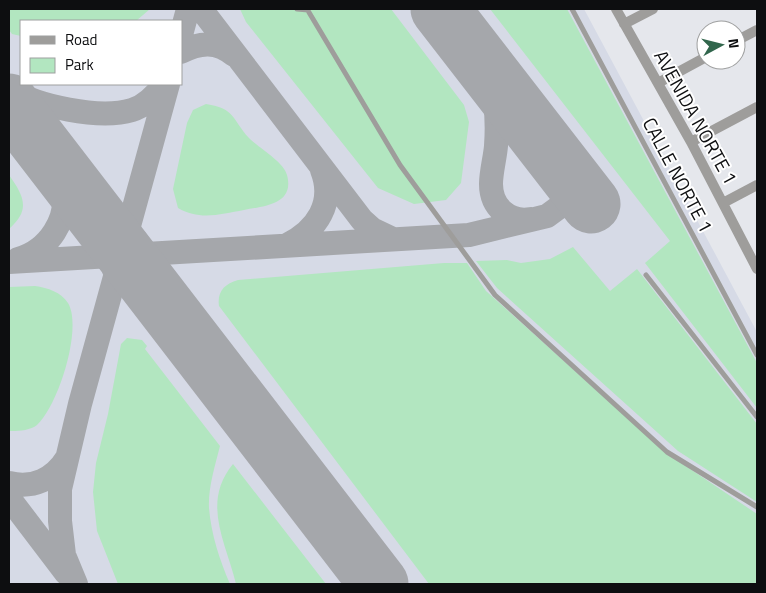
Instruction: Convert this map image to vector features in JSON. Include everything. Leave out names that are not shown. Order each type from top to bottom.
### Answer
[{"type":"street","name":"AVENIDA NORTE 1","points":[[616,9],[691,142],[756,264]]},
{"type":"street","points":[[624,24],[653,9]]},
{"type":"street","points":[[658,83],[696,62]]},
{"type":"street","points":[[691,142],[757,107]]},
{"type":"street","points":[[723,204],[757,185]]},
{"type":"lane","points":[[297,9],[308,9],[400,165],[495,294],[668,452],[757,508]]},
{"type":"lane","name":"CALLE NORTE 1","points":[[572,9],[757,354]]},
{"type":"lane","points":[[646,274],[757,418]]},
{"type":"shaded area","points":[[9,9],[584,9],[757,332],[757,584],[9,584]]},
{"type":"green space","points":[[9,9],[150,9],[137,20],[20,20],[20,36],[12,34],[9,30]]},
{"type":"green space","points":[[240,9],[391,9],[464,105],[469,122],[461,183],[446,200],[414,204],[378,188],[246,22]]},
{"type":"green space","points":[[490,9],[567,9],[757,363],[757,408],[645,263],[670,241]]},
{"type":"green space","points":[[206,104],[216,106],[232,115],[249,138],[281,165],[287,175],[288,185],[286,193],[282,198],[260,207],[211,215],[194,214],[178,208],[173,189],[187,123],[193,110]]},
{"type":"green space","points":[[9,175],[21,196],[23,209],[16,222],[9,229]]},
{"type":"green space","points":[[573,247],[610,291],[637,269],[757,424],[757,502],[678,451],[497,288],[476,261],[507,260],[521,263],[550,259]]},
{"type":"green space","points":[[444,263],[467,263],[486,291],[665,452],[757,514],[757,584],[429,584],[219,306],[219,297],[225,286],[238,280]]},
{"type":"green space","points":[[35,286],[54,291],[68,303],[72,315],[70,348],[60,385],[45,415],[32,428],[9,431],[9,287]]},
{"type":"green space","points":[[127,338],[142,340],[147,346],[145,349],[220,446],[211,485],[209,508],[216,547],[230,584],[118,584],[97,531],[93,492],[96,463],[108,414],[121,344]]},
{"type":"green space","points":[[233,464],[326,584],[236,584],[222,538],[217,508],[219,493],[224,479]]},
{"type":"taxiway","points":[[182,31],[188,9]]},
{"type":"taxiway","points":[[201,9],[362,220],[372,229],[393,239]]},
{"type":"taxiway","points":[[182,52],[195,46],[208,44],[221,47],[234,55]]},
{"type":"taxiway","points":[[472,51],[492,89],[495,103],[496,141],[491,184],[494,200],[503,212],[509,216],[523,220],[531,219]]},
{"type":"taxiway","points":[[9,89],[35,101],[69,110],[118,113],[141,106],[150,100],[163,85]]},
{"type":"taxiway","points":[[76,584],[64,555],[60,521],[60,489],[80,404],[168,85]]},
{"type":"taxiway","points":[[18,259],[39,249],[60,222],[63,211],[63,187],[51,158]]},
{"type":"taxiway","points":[[287,245],[307,232],[321,214],[326,194],[322,170]]},
{"type":"taxiway","points":[[76,190],[97,218],[108,237],[114,258],[114,270]]},
{"type":"taxiway","points":[[9,262],[469,235],[547,216],[581,191]]},
{"type":"taxiway","points":[[136,240],[141,263],[158,296]]},
{"type":"taxiway","points":[[9,483],[26,485],[42,481],[56,472],[67,458]]},
{"type":"taxiway","points":[[9,498],[66,573]]},
{"type":"runway","points":[[440,9],[591,204]]},
{"type":"runway","points":[[9,103],[379,584]]}]
